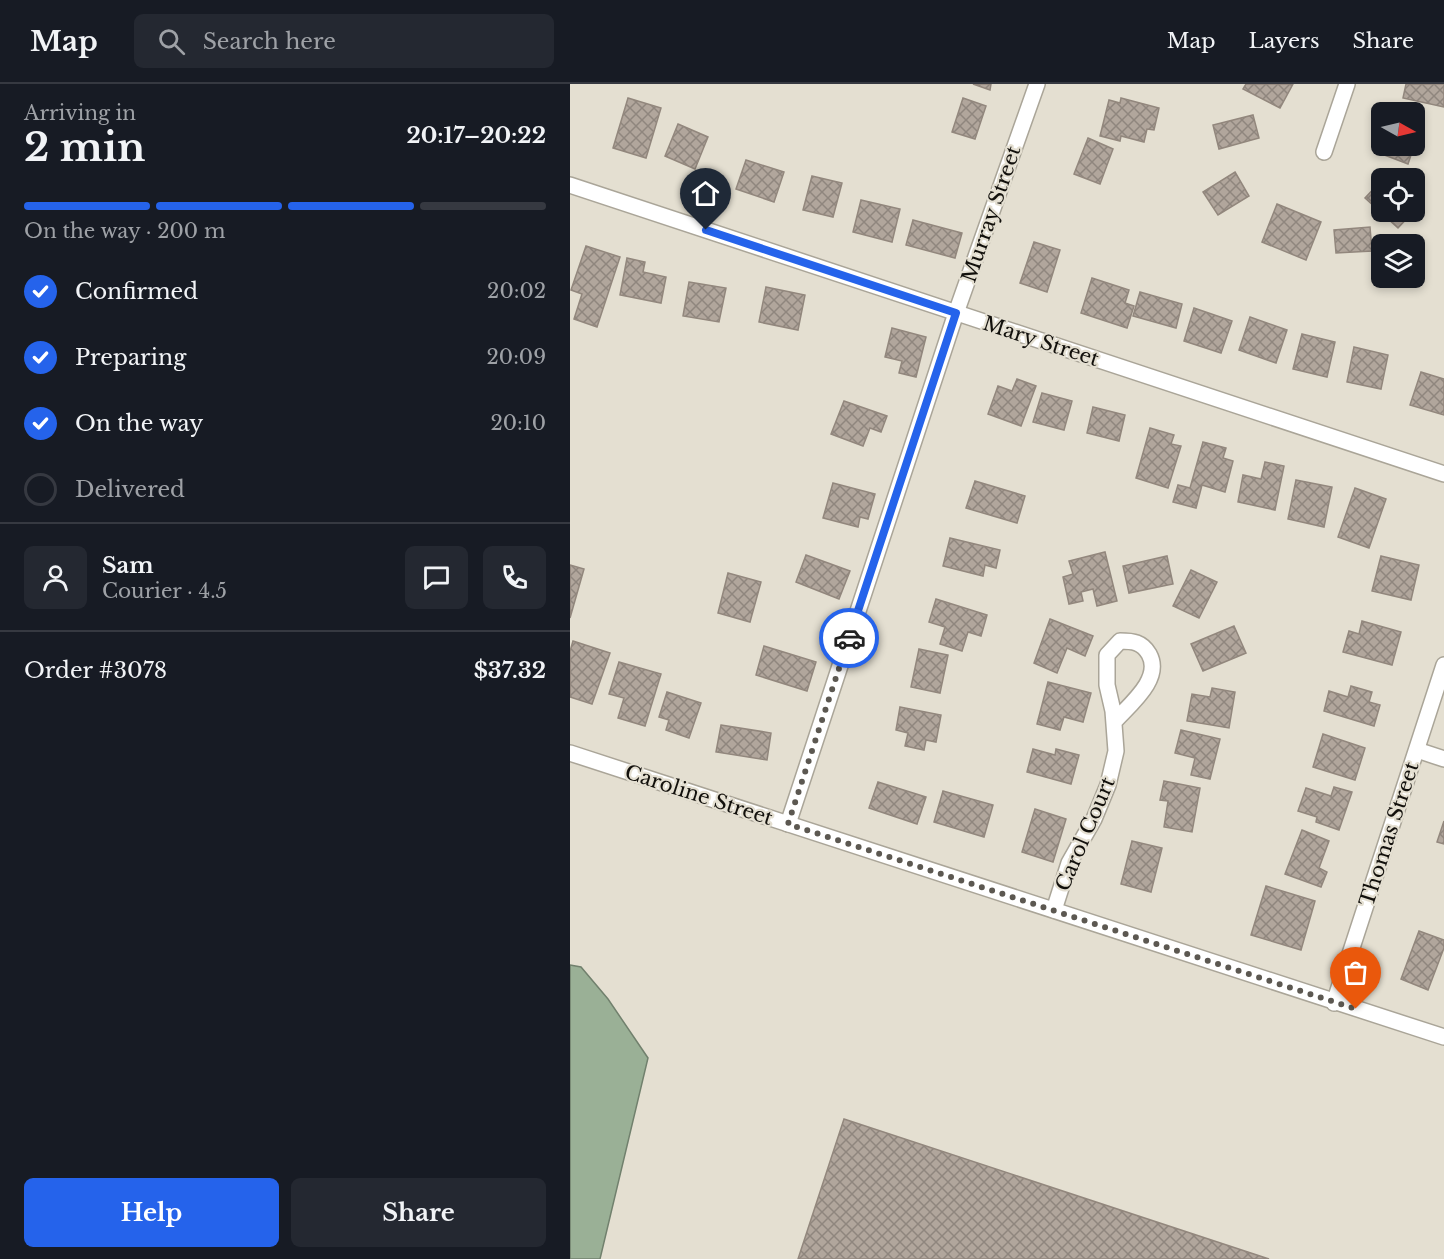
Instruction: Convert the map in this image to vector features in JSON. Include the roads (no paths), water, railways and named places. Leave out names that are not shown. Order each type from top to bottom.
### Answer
[{"type":"street","name":"Murray Street","points":[[788,824],[956,313],[1037,84]]},
{"type":"street","points":[[1324,152],[1347,84]]},
{"type":"street","name":"Mary Street","points":[[570,185],[1444,474]]},
{"type":"street","name":"Carol Court","points":[[1054,910],[1069,863],[1095,819],[1108,785],[1116,751],[1114,722],[1107,686],[1107,655],[1120,641],[1134,641],[1144,647],[1153,661],[1151,676],[1114,722]]},
{"type":"street","name":"Thomas Street","points":[[1334,1002],[1444,665]]},
{"type":"street","points":[[1417,750],[1444,759]]},
{"type":"street","name":"Caroline Street","points":[[570,753],[1444,1037]]}]
